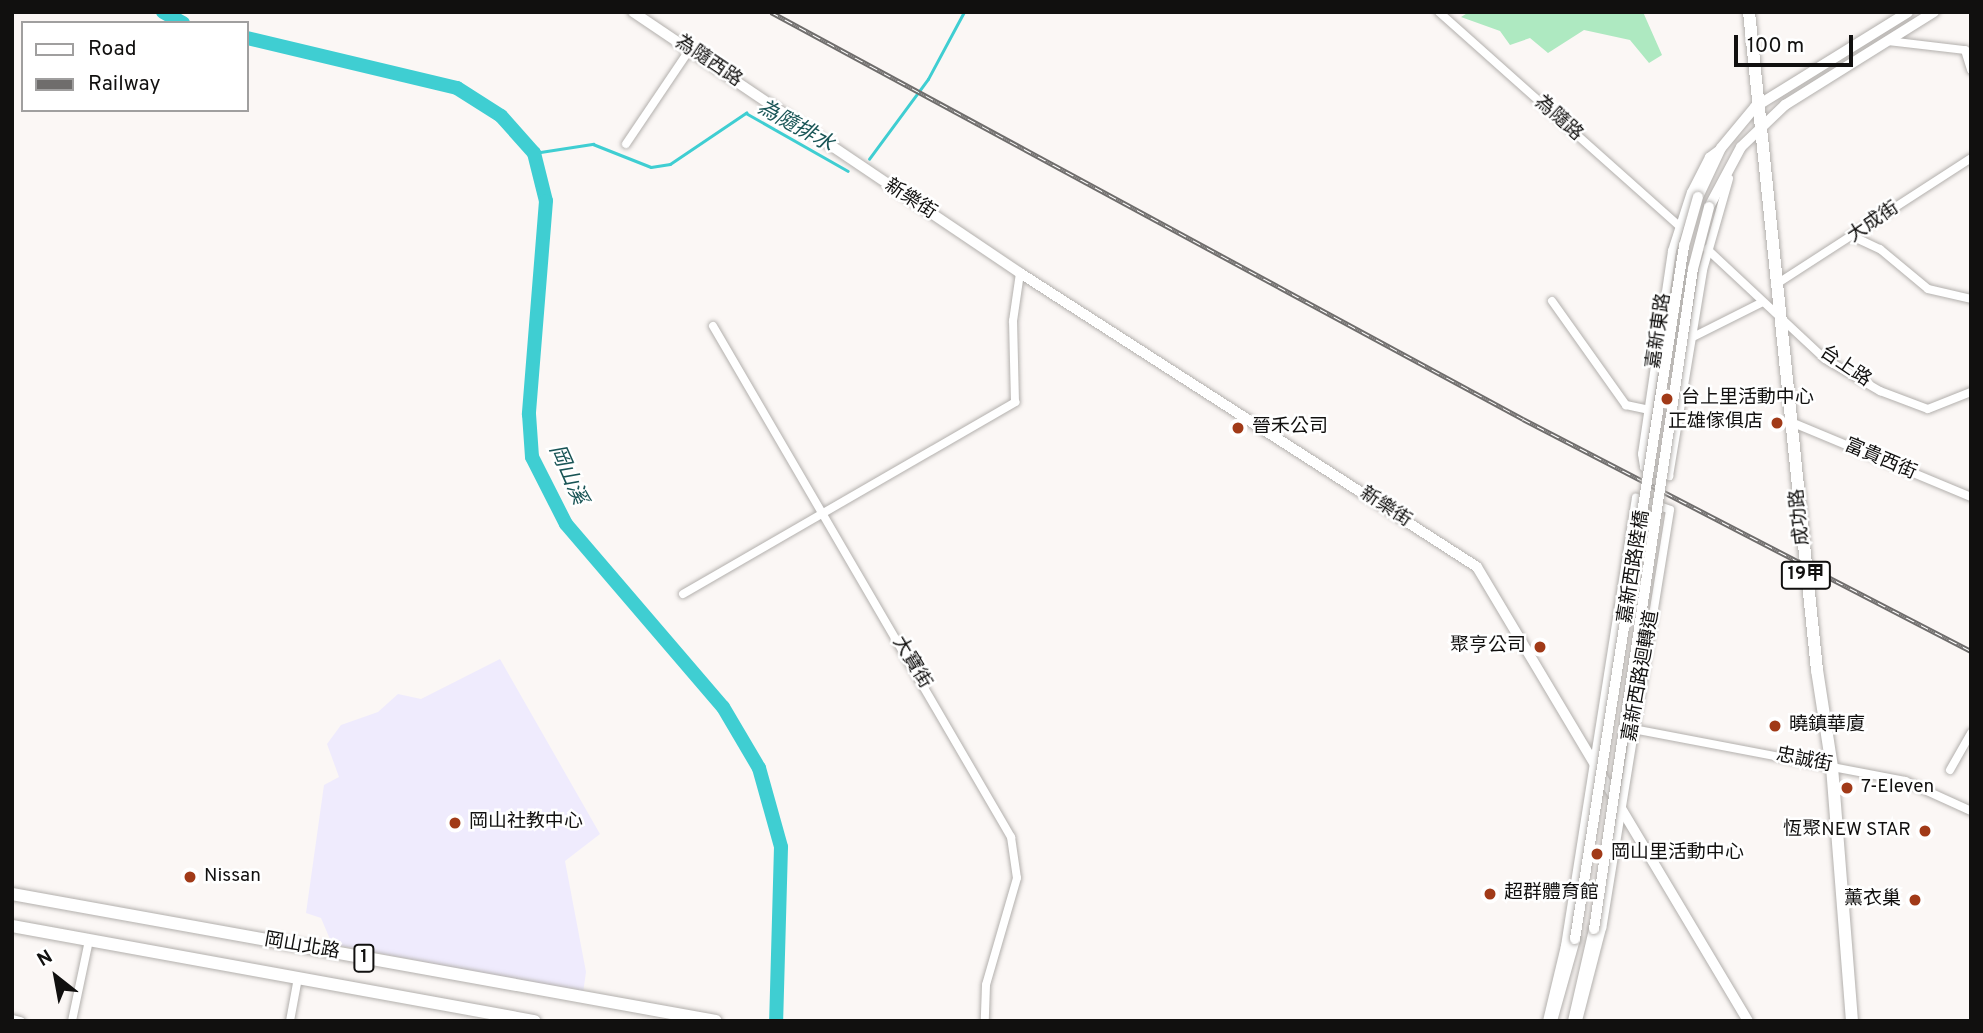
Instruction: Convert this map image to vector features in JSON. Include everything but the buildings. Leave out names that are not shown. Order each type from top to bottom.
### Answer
[{"type":"main road","name":"成功路","points":[[1749,12],[1755,107],[1832,767],[1852,1021]]},
{"type":"main road","name":"岡山北路","points":[[12,894],[716,1021]]},
{"type":"main road","name":"岡山北路","points":[[12,926],[534,1021]]},
{"type":"street","name":"為隨西路","points":[[633,12],[850,161]]},
{"type":"street","name":"為隨路","points":[[1438,12],[1678,225]]},
{"type":"street","name":"嘉新東路","points":[[1734,157],[1707,250],[1670,476],[1644,467],[1648,410],[1678,225],[1709,157],[1721,148],[1755,107],[1908,12]]},
{"type":"street","name":"嘉新東路","points":[[1709,207],[1734,157],[1758,129],[1785,105],[1934,12]]},
{"type":"street","points":[[1888,41],[1968,50],[1971,70]]},
{"type":"street","points":[[626,144],[690,49]]},
{"type":"street","name":"嘉新東路","points":[[1698,197],[1721,148]]},
{"type":"street","name":"新樂街","points":[[850,161],[1477,567],[1620,811],[1748,1021]]},
{"type":"street","name":"大成街","points":[[1775,285],[1970,161]]},
{"type":"street","name":"嘉新西路陸橋","points":[[1549,1021],[1575,939],[1684,246],[1698,197]]},
{"type":"street","name":"嘉新西路陸橋","points":[[1573,1021],[1594,929],[1693,269],[1709,207]]},
{"type":"street","points":[[1854,237],[1880,249],[1928,289],[1971,299]]},
{"type":"street","name":"台上路","points":[[1707,250],[1763,302],[1778,309],[1825,359],[1880,391],[1928,409],[1971,393]]},
{"type":"street","points":[[683,594],[823,516],[1015,401],[1013,321],[1020,273]]},
{"type":"street","points":[[1552,301],[1626,405],[1648,410]]},
{"type":"street","points":[[1660,333],[1691,338],[1763,302]]},
{"type":"street","name":"大寶街","points":[[713,326],[1012,837],[1017,877],[986,985],[985,1021]]},
{"type":"street","name":"富貴西街","points":[[1791,422],[1971,497]]},
{"type":"street","name":"嘉新西路迴轉道","points":[[1578,1021],[1607,896],[1670,510],[1636,498],[1594,767]]},
{"type":"street","name":"忠誠街","points":[[1633,729],[1905,782],[1971,811]]},
{"type":"street","points":[[1950,770],[1970,733]]},
{"type":"street","points":[[1549,1021],[1594,767]]},
{"type":"street","points":[[1574,891],[1607,896]]},
{"type":"street","points":[[72,1021],[89,940]]},
{"type":"street","points":[[290,1021],[298,978]]},
{"type":"street","points":[[12,1019],[21,1021]]},
{"type":"shaded area","name":"岡山社教中心","points":[[500,659],[600,834],[565,861],[586,972],[583,993],[332,944],[321,918],[306,913],[324,785],[339,777],[327,744],[341,725],[378,712],[398,694],[421,699]]},
{"type":"green space","points":[[1469,12],[1643,12],[1662,55],[1649,63],[1630,40],[1584,30],[1548,53],[1530,38],[1510,45],[1500,31],[1461,17]]},
{"type":"waterway","name":"岡山溪","points":[[163,12],[179,21]]},
{"type":"waterway","name":"為隨排水","points":[[869,159],[928,79],[964,12]]},
{"type":"waterway","name":"岡山溪","points":[[248,38],[457,88],[501,116],[534,153],[546,201],[529,414],[532,457],[566,524],[723,707],[759,768],[781,847],[776,1021]]},
{"type":"waterway","name":"為隨排水","points":[[534,153],[593,144],[651,167],[670,164],[746,113],[848,171]]},
{"type":"railway","points":[[771,12],[1523,419],[1971,651]]},
{"type":"place","name":"台上里活動中心","points":[[1667,399]]},
{"type":"place","name":"正雄傢俱店","points":[[1777,423]]},
{"type":"place","name":"晉禾公司","points":[[1238,428]]},
{"type":"place","name":"聚亨公司","points":[[1540,647]]},
{"type":"place","name":"曉鎮華廈","points":[[1775,726]]},
{"type":"place","name":"7-Eleven","points":[[1847,788]]},
{"type":"place","name":"岡山社教中心","points":[[455,823]]},
{"type":"place","name":"恆聚NEW STAR","points":[[1925,831]]},
{"type":"place","name":"岡山里活動中心","points":[[1597,854]]},
{"type":"place","name":"Nissan","points":[[190,877]]},
{"type":"place","name":"超群體育館","points":[[1490,894]]},
{"type":"place","name":"薰衣巢","points":[[1915,900]]}]
